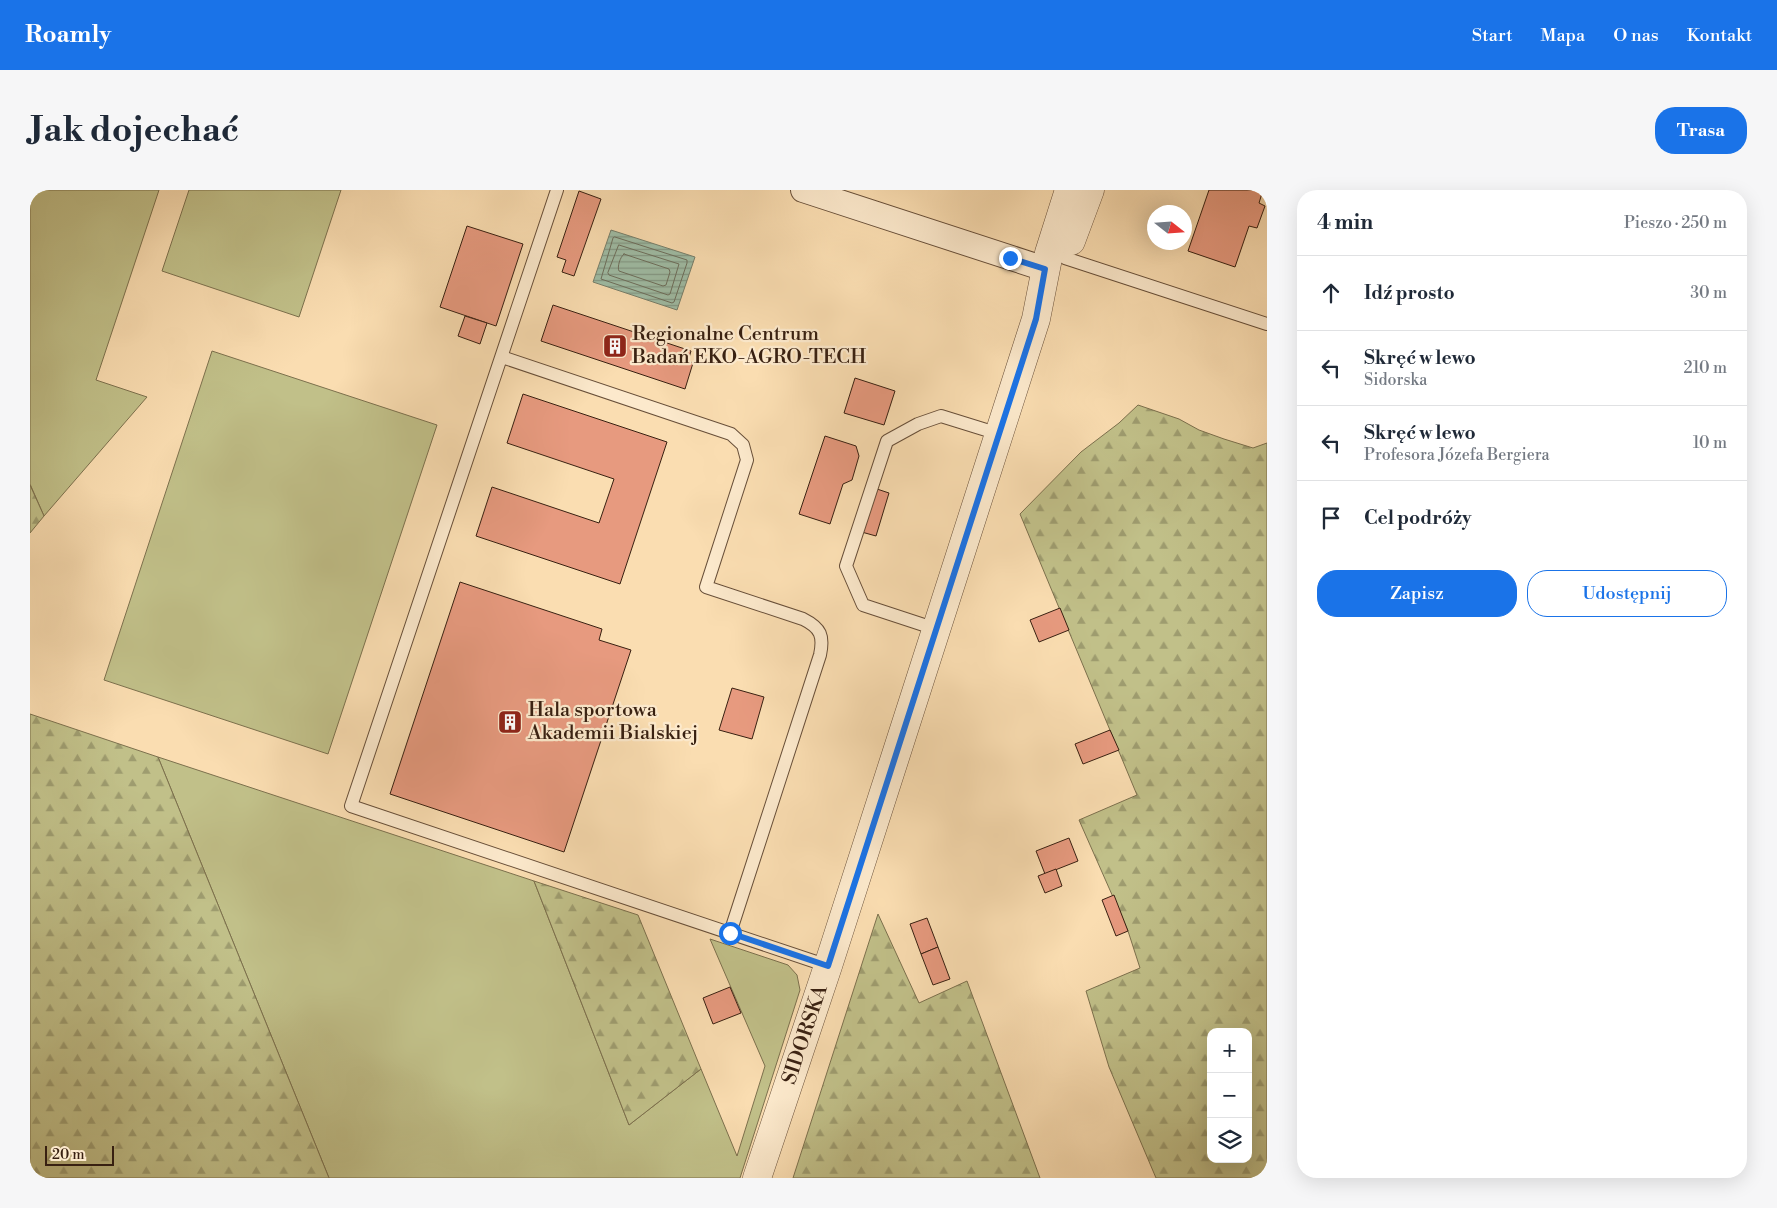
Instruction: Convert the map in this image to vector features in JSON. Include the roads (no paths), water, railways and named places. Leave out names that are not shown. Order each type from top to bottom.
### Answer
[{"type":"street","points":[[803,190],[1054,263]]},
{"type":"street","name":"SIDORSKA","points":[[757,1178],[828,966],[1054,263],[1069,190]]},
{"type":"street","name":"SIDORSKA","points":[[1054,263],[1090,190]]},
{"type":"lane","points":[[557,190],[351,806],[828,966]]},
{"type":"lane","points":[[1054,263],[1267,324]]},
{"type":"lane","points":[[502,357],[731,434],[743,445],[747,460],[706,587],[803,619],[813,624],[820,632],[823,643],[820,656],[730,933]]},
{"type":"lane","points":[[936,629],[863,605],[846,566],[887,441],[918,424],[940,416],[999,434]]},
{"type":"water","points":[[611,230],[695,257],[677,310],[593,282]]},
{"type":"place","name":"Regionalne Centrum Badań EKO-AGRO-TECH","points":[[615,346]]},
{"type":"place","name":"Hala sportowa Akademii Bialskiej","points":[[510,722]]}]
